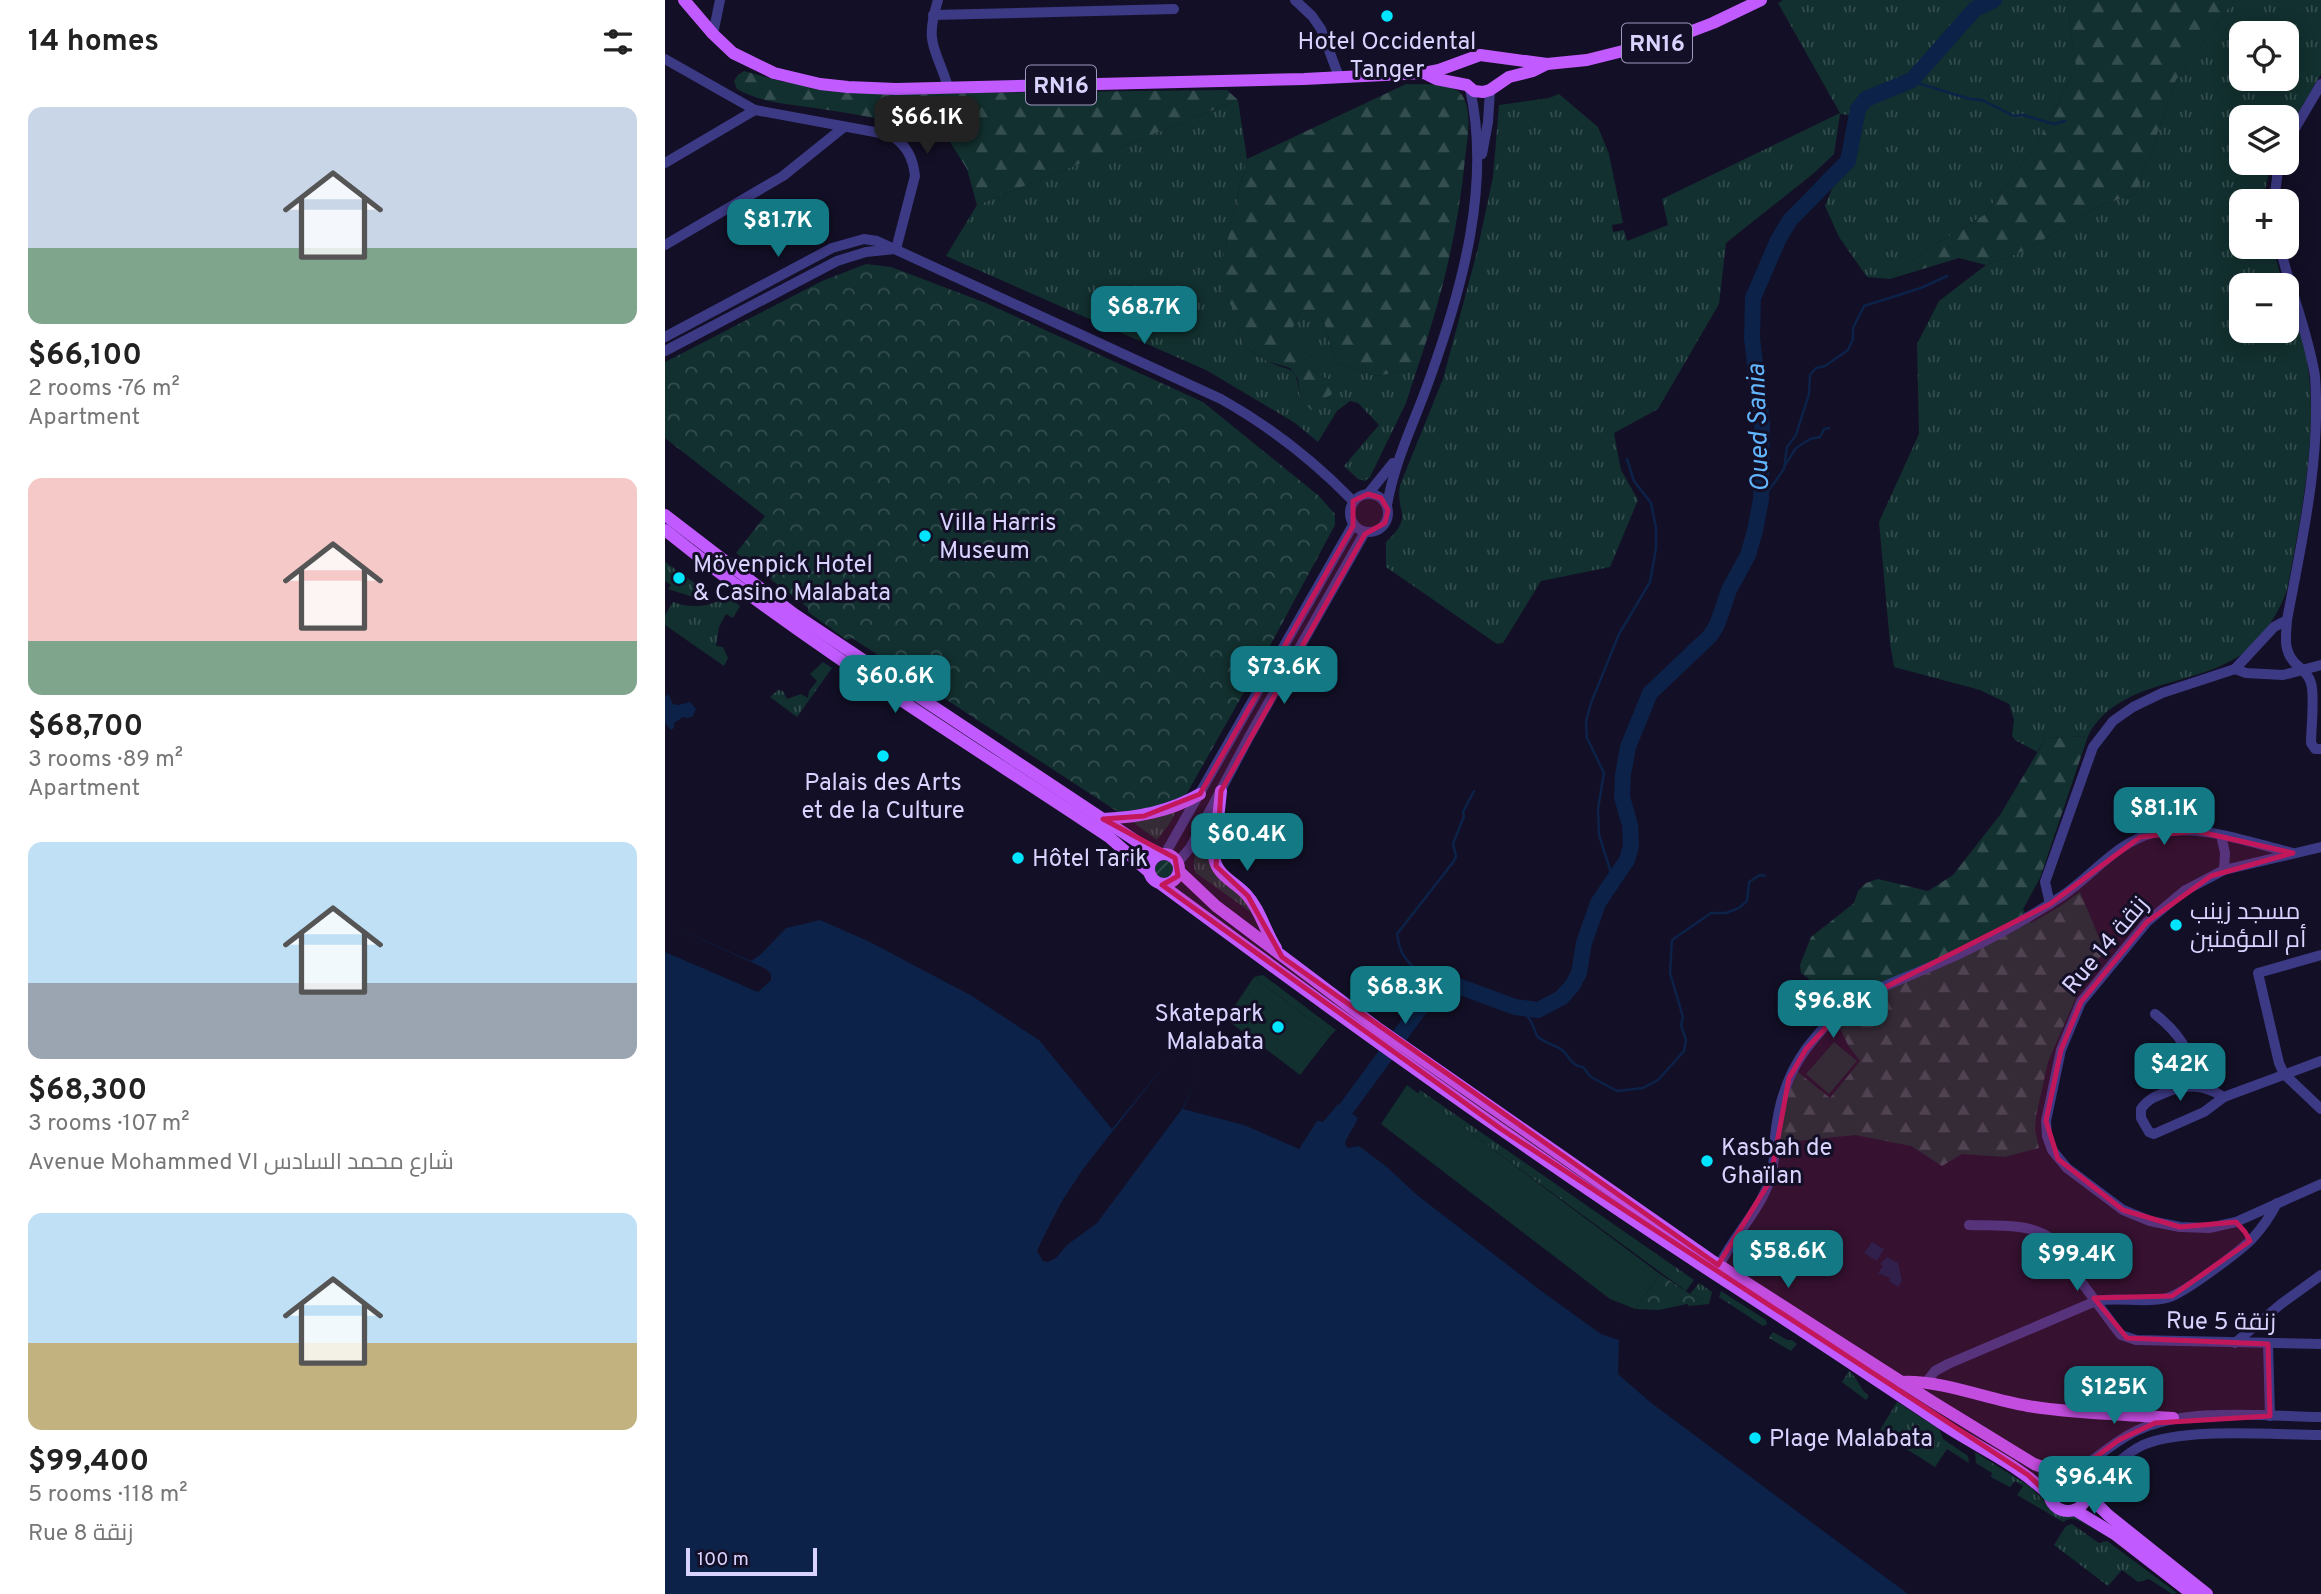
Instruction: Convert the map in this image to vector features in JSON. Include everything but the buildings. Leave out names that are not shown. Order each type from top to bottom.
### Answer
[{"type":"main road","name":"RN16","points":[[684,0],[733,53],[773,74],[848,87],[895,89],[1339,77],[1424,73],[1468,60]]},
{"type":"main road","name":"RN16","points":[[1489,56],[1547,64],[1587,60],[1671,39],[1761,0]]},
{"type":"main road","points":[[1480,54],[1489,56],[1499,67],[1500,77],[1492,88],[1479,92],[1469,87],[1462,73],[1468,60],[1480,54]]},
{"type":"main road","name":"RN16","points":[[1492,88],[1509,77],[1547,64]]},
{"type":"main road","name":"RN16","points":[[1424,73],[1469,87]]},
{"type":"main road","points":[[665,515],[794,614],[1139,843],[1163,854],[1216,906],[1377,1034]]},
{"type":"main road","points":[[665,530],[743,591],[823,648],[1109,837],[1149,872],[1153,880],[1720,1266],[2034,1464],[2081,1478],[2108,1516],[2207,1594]]},
{"type":"main road","points":[[1221,791],[1213,857],[1216,866],[1221,874],[1248,896],[1282,957]]},
{"type":"main road","points":[[1103,819],[1157,813],[1200,794]]},
{"type":"main road","points":[[1149,872],[1153,859],[1163,854]]},
{"type":"main road","points":[[1162,885],[1175,880],[1179,867]]},
{"type":"main road","points":[[1409,1056],[1501,1129],[1705,1268],[1942,1423],[2028,1475],[2061,1510],[2075,1510],[2116,1535],[2192,1594]]},
{"type":"main road","points":[[1901,1382],[1927,1381],[2011,1403],[2060,1411],[2173,1418]]},
{"type":"main road","points":[[2049,1495],[2051,1482],[2067,1473]]},
{"type":"main road","points":[[2075,1510],[2083,1503],[2087,1490]]},
{"type":"street","points":[[713,34],[720,0]]},
{"type":"street","points":[[938,0],[933,15],[931,44],[948,87]]},
{"type":"street","points":[[1296,0],[1313,16],[1321,29],[1339,77]]},
{"type":"street","points":[[933,15],[1174,9]]},
{"type":"street","points":[[665,59],[755,110],[891,135],[904,144],[914,165],[915,176],[896,249]]},
{"type":"street","points":[[2299,122],[2321,84]]},
{"type":"street","points":[[1387,505],[1381,498],[1368,494],[1358,497],[1353,501],[1349,512],[1353,525],[1366,532],[1375,532],[1383,527],[1387,519],[1387,505],[1398,457],[1431,375],[1451,312],[1467,248],[1474,205],[1477,131],[1469,87]]},
{"type":"street","points":[[1477,167],[1486,137],[1492,88]]},
{"type":"street","points":[[665,163],[755,110]]},
{"type":"street","points":[[665,245],[782,176],[844,127]]},
{"type":"street","points":[[665,337],[840,245],[871,239],[1221,398],[1292,444],[1324,471],[1353,501]]},
{"type":"street","points":[[665,351],[837,261],[866,252],[896,249]]},
{"type":"street","points":[[2284,259],[2317,357],[2318,400],[2313,493],[2285,636],[2293,660],[2303,669],[2311,684],[2311,743],[2315,748],[2321,749]]},
{"type":"street","points":[[1368,494],[1398,457]]},
{"type":"street","points":[[1163,854],[1353,525]]},
{"type":"street","points":[[1179,867],[1249,737],[1366,532]]},
{"type":"street","points":[[2050,904],[2045,881],[2093,747],[2106,727],[2122,713],[2145,701],[2235,669],[2274,627],[2287,620]]},
{"type":"street","points":[[2235,669],[2269,675],[2294,674],[2303,669],[2321,666]]},
{"type":"street","points":[[1720,1266],[1766,1192],[1773,1170],[1781,1098],[1797,1062],[1834,1016],[1864,995],[1932,966],[2050,904],[2125,845],[2140,837],[2179,830],[2221,835],[2293,853]]},
{"type":"street","points":[[2221,835],[2225,853],[2224,870]]},
{"type":"street","name":"Rue 14 زنقة","points":[[2321,847],[2224,870],[2184,891],[2162,907],[2120,952],[2081,1002],[2061,1050],[2046,1121],[2047,1136],[2058,1159],[2123,1210],[2150,1221],[2180,1227],[2209,1227],[2236,1222],[2321,1184]]},
{"type":"street","points":[[2321,955],[2258,973],[2284,1074],[2321,1109]]},
{"type":"street","points":[[2155,1014],[2175,1029],[2195,1072],[2194,1085]]},
{"type":"street","points":[[2224,1097],[2194,1085],[2183,1086],[2146,1102],[2140,1112],[2143,1123],[2149,1132],[2154,1134],[2204,1112],[2224,1097],[2321,1061]]},
{"type":"street","points":[[1927,1381],[1935,1371],[1948,1364],[2096,1301],[2111,1298],[2160,1299],[2172,1296],[2250,1241],[2269,1220],[2277,1203]]},
{"type":"street","points":[[2236,1222],[2250,1241]]},
{"type":"street","name":"Rue 5 زنقة","points":[[1969,1225],[2023,1228],[2042,1233],[2054,1245],[2121,1335],[2127,1338],[2321,1345]]},
{"type":"street","points":[[2235,1343],[2321,1275]]},
{"type":"street","points":[[2268,1344],[2270,1416]]},
{"type":"street","points":[[2067,1473],[2098,1458],[2119,1440],[2173,1418],[2321,1417]]},
{"type":"street","points":[[2087,1490],[2132,1451],[2158,1440],[2202,1435],[2321,1435]]},
{"type":"highlighted area","points":[[1368,494],[1381,498],[1388,510],[1385,523],[1365,534],[1221,791],[1216,866],[1248,896],[1282,957],[1718,1265],[1770,1181],[1789,1078],[1806,1049],[1844,1008],[2050,904],[2140,837],[2196,831],[2293,853],[2211,876],[2147,922],[2081,1002],[2061,1050],[2046,1121],[2058,1159],[2123,1210],[2180,1227],[2236,1222],[2245,1232],[2250,1241],[2172,1296],[2094,1298],[2127,1338],[2268,1344],[2270,1416],[2155,1423],[2119,1440],[2074,1473],[2057,1476],[2049,1495],[2028,1475],[1501,1129],[1162,885],[1178,876],[1175,858],[1103,819],[1144,816],[1200,794],[1353,526],[1353,501]]},
{"type":"green space","points":[[1783,0],[2067,0],[2076,68],[2038,142],[1984,215],[1926,250],[1890,279],[1867,277],[1839,237],[1825,206],[1834,184],[1851,167],[1864,117],[1840,114],[1834,154],[1726,243],[1719,304],[1658,409],[1614,433],[1621,470],[1638,500],[1610,567],[1541,581],[1503,643],[1497,644],[1386,567],[1386,542],[1400,526],[1400,485],[1443,379],[1477,252],[1493,177],[1499,105],[1549,98],[1559,94],[1598,127],[1609,154],[1623,223],[1612,225],[1613,232],[1624,230],[1627,241],[1668,225],[1662,199],[1840,113],[1778,3]]},
{"type":"green space","points":[[2067,0],[2234,0],[2176,80],[2136,194],[2101,205],[2024,251],[1986,265],[1959,258],[1890,279],[1926,250],[1984,215],[2038,142],[2076,68]]},
{"type":"green space","points":[[2234,0],[2321,0],[2321,74],[2299,112],[2299,105],[2229,105],[2229,175],[2268,175],[2265,189],[2229,189],[2229,259],[2276,259],[2280,273],[2229,273],[2229,343],[2299,343],[2299,330],[2309,379],[2311,408],[2307,470],[2287,590],[2267,628],[2253,645],[2236,658],[2197,675],[2135,695],[2101,718],[2088,736],[2046,738],[2037,752],[2012,736],[2014,720],[2009,704],[1980,690],[1894,667],[1879,522],[1919,434],[1917,344],[1939,301],[1986,265],[2024,251],[2101,205],[2136,194],[2176,80]]},
{"type":"green space","points":[[744,71],[784,82],[896,94],[1227,90],[1238,100],[977,205],[967,169],[943,131],[757,98],[737,89],[734,81]]},
{"type":"green space","points":[[1406,84],[1451,88],[1462,95],[1467,109],[1468,135],[1458,213],[1434,317],[1417,369],[1376,376],[1336,363],[1324,322],[1314,310],[1302,311],[1295,321],[1289,344],[1312,356],[1312,368],[1322,377],[1331,380],[1335,387],[1331,395],[1320,400],[1318,406],[1311,410],[1300,398],[1298,379],[1290,368],[1269,362],[1243,345],[1239,330],[1232,322],[1232,307],[1223,293],[1223,258],[1247,159]]},
{"type":"green space","points":[[1238,100],[1247,159],[1223,258],[1223,293],[1232,307],[1232,322],[1239,330],[1243,345],[1267,361],[1292,371],[1297,379],[1300,398],[1306,403],[1320,400],[1331,380],[1322,377],[1312,368],[1312,356],[1288,344],[1295,321],[1302,311],[1314,310],[1324,322],[1336,363],[1376,376],[1417,369],[1406,403],[1370,477],[1365,481],[1358,479],[1344,466],[1379,425],[1358,403],[1350,401],[1337,411],[1318,442],[1295,423],[1206,370],[946,256],[977,205]]},
{"type":"green space","points":[[866,264],[891,267],[986,303],[1203,402],[1319,496],[1335,514],[1335,525],[1186,795],[1152,808],[1118,812],[852,638],[847,640],[736,553],[765,516],[665,438],[665,362],[822,281]]},
{"type":"green space","points":[[665,562],[699,586],[704,594],[693,597],[668,589],[671,585],[665,581]]},
{"type":"green space","points":[[727,596],[740,606],[733,618],[726,614],[719,627],[716,646],[723,647],[728,658],[724,666],[665,625],[665,615],[673,602],[701,606]]},
{"type":"green space","points":[[823,662],[832,668],[797,717],[770,697],[778,690],[783,691],[787,699],[801,694],[808,698],[809,691],[817,681],[810,674]]},
{"type":"green space","points":[[2088,736],[2040,878],[2023,909],[2031,923],[2080,892],[2105,952],[2087,972],[2048,1062],[2036,1116],[2035,1129],[2039,1148],[2005,1157],[1962,1154],[1942,1166],[1911,1146],[1855,1135],[1778,1143],[1786,1098],[1798,1072],[1830,1098],[1860,1061],[1836,1021],[1815,996],[1809,979],[1801,973],[1800,965],[1811,937],[1854,903],[1858,891],[1866,883],[1878,879],[1928,891],[1953,875],[2000,815],[2046,738]]},
{"type":"green space","points":[[1177,809],[1157,840],[1130,820]]},
{"type":"green space","points":[[1212,825],[1210,854],[1256,916],[1196,873],[1195,854]]},
{"type":"green space","points":[[1164,860],[1170,863],[1173,869],[1170,875],[1164,878],[1158,875],[1155,869],[1158,863]]},
{"type":"green space","points":[[1263,975],[1336,1030],[1331,1035],[1254,977]]},
{"type":"green space","name":"Skatepark Malabata","points":[[1254,977],[1331,1035],[1300,1075],[1226,1019]]},
{"type":"green space","points":[[1834,1042],[1857,1061],[1829,1094],[1806,1074]]},
{"type":"green space","points":[[1407,1085],[1660,1274],[1635,1309],[1610,1299],[1381,1124]]},
{"type":"green space","points":[[1420,1090],[1694,1280],[1686,1291],[1418,1094]]},
{"type":"green space","points":[[1660,1274],[1690,1294],[1702,1298],[1701,1301],[1659,1310],[1635,1309]]},
{"type":"green space","points":[[1699,1283],[1712,1292],[1709,1304],[1688,1306],[1688,1303],[1701,1301],[1702,1298],[1690,1294]]},
{"type":"green space","points":[[1721,1291],[1766,1320],[1767,1324],[1763,1326],[1719,1297]]},
{"type":"green space","points":[[1773,1332],[1797,1344],[1791,1351],[1769,1338]]},
{"type":"green space","points":[[1849,1371],[1869,1396],[1866,1400],[1842,1382]]},
{"type":"green space","points":[[1897,1402],[1939,1429],[1943,1439],[1968,1456],[1969,1463],[1947,1449],[1935,1467],[1881,1433],[1880,1430]]},
{"type":"green space","points":[[1975,1452],[2032,1488],[2054,1512],[2076,1517],[2098,1534],[2076,1520],[2063,1522],[2017,1495],[2023,1486],[2015,1481],[2010,1487],[1991,1477],[1992,1473],[1976,1463]]},
{"type":"green space","points":[[2068,1482],[2075,1485],[2078,1492],[2075,1499],[2068,1502],[2061,1499],[2058,1492],[2061,1485]]},
{"type":"green space","points":[[2072,1524],[2099,1543],[2107,1541],[2177,1593],[2172,1594],[2149,1579],[2138,1582],[2122,1570],[2108,1586],[2054,1545],[2066,1526]]},
{"type":"water","points":[[668,694],[673,704],[690,702],[696,709],[693,716],[683,717],[674,723],[671,730],[665,723],[665,697]]},
{"type":"water","points":[[820,920],[870,942],[972,996],[1039,1040],[1112,1129],[1167,1062],[1183,1049],[1200,1060],[1194,1085],[1183,1109],[1244,1125],[1299,1149],[1331,1099],[1358,1118],[1352,1130],[1393,1155],[1593,1308],[1626,1327],[1619,1340],[1618,1374],[1650,1402],[1908,1594],[665,1594],[665,923],[751,961],[786,928]]},
{"type":"water","points":[[1872,1242],[1884,1249],[1877,1261],[1864,1253]]},
{"type":"water","points":[[1887,1257],[1898,1263],[1902,1281],[1898,1287],[1889,1281],[1890,1278],[1878,1273],[1883,1266],[1880,1264]]},
{"type":"pier","points":[[665,923],[766,969],[771,974],[771,980],[758,992],[665,952]]},
{"type":"pier","points":[[1183,1049],[1200,1060],[1194,1085],[1182,1109],[1097,1223],[1067,1245],[1056,1258],[1043,1261],[1037,1251],[1062,1201],[1083,1169],[1167,1062]]},
{"type":"pier","points":[[1331,1099],[1338,1104],[1323,1122],[1316,1120],[1326,1102]]},
{"type":"pier","points":[[1352,1129],[1393,1155],[1593,1308],[1626,1327],[1619,1340],[1601,1334],[1544,1293],[1417,1195],[1359,1146],[1347,1148],[1345,1142]]},
{"type":"waterway","name":"Oued Sania","points":[[1346,1109],[1423,1004],[1442,988],[1458,986],[1515,1007],[1538,1010],[1561,998],[1572,986],[1579,973],[1584,943],[1598,903],[1627,860],[1631,846],[1630,825],[1622,797],[1628,747],[1650,693],[1710,636],[1717,625],[1729,590],[1748,555],[1755,531],[1761,499],[1762,424],[1752,338],[1753,298],[1778,240],[1790,220],[1848,161],[1858,109],[1866,99],[1912,80],[1975,9],[1994,0]]},
{"type":"waterway","points":[[1911,81],[1970,99],[1982,100],[2014,116],[2023,115],[2054,124],[2065,121]]},
{"type":"waterway","points":[[1761,501],[1784,469],[1787,447],[1796,435],[1809,394],[1810,375],[1816,368],[1825,366],[1848,350],[1853,339],[1853,328],[1864,306],[1921,288],[1947,276]]},
{"type":"waterway","points":[[1785,465],[1796,448],[1810,439],[1820,437],[1824,429],[1829,428]]},
{"type":"waterway","points":[[1614,882],[1599,835],[1598,809],[1604,773],[1587,738],[1586,721],[1619,634],[1650,582],[1656,548],[1656,528],[1651,503],[1634,481],[1627,459]]},
{"type":"waterway","points":[[1423,1004],[1426,995],[1425,982],[1402,953],[1397,934],[1454,861],[1456,856],[1453,844],[1464,816],[1463,812],[1474,791]]},
{"type":"waterway","points":[[1515,1007],[1529,1018],[1537,1036],[1562,1050],[1591,1077],[1617,1091],[1643,1088],[1658,1080],[1684,1051],[1686,1040],[1681,1025],[1683,1017],[1670,973],[1672,940],[1711,913],[1726,913],[1739,908],[1747,901],[1749,882],[1760,875],[1765,876]]},
{"type":"place","name":"Hotel Occidental Tanger","points":[[1387,16]]},
{"type":"place","name":"Villa Harris Museum","points":[[925,536]]},
{"type":"place","name":"Mövenpick Hotel & Casino Malabata","points":[[679,578]]},
{"type":"place","name":"Palais des Arts et de la Culture","points":[[883,756]]},
{"type":"place","name":"Hôtel Tarik","points":[[1018,858]]},
{"type":"place","name":"مسجد زينب أم المؤمنين","points":[[2176,925]]},
{"type":"place","name":"Skatepark Malabata","points":[[1278,1027]]},
{"type":"place","name":"Kasbah de Ghaïlan","points":[[1707,1161]]},
{"type":"place","name":"Plage Malabata","points":[[1755,1438]]}]
